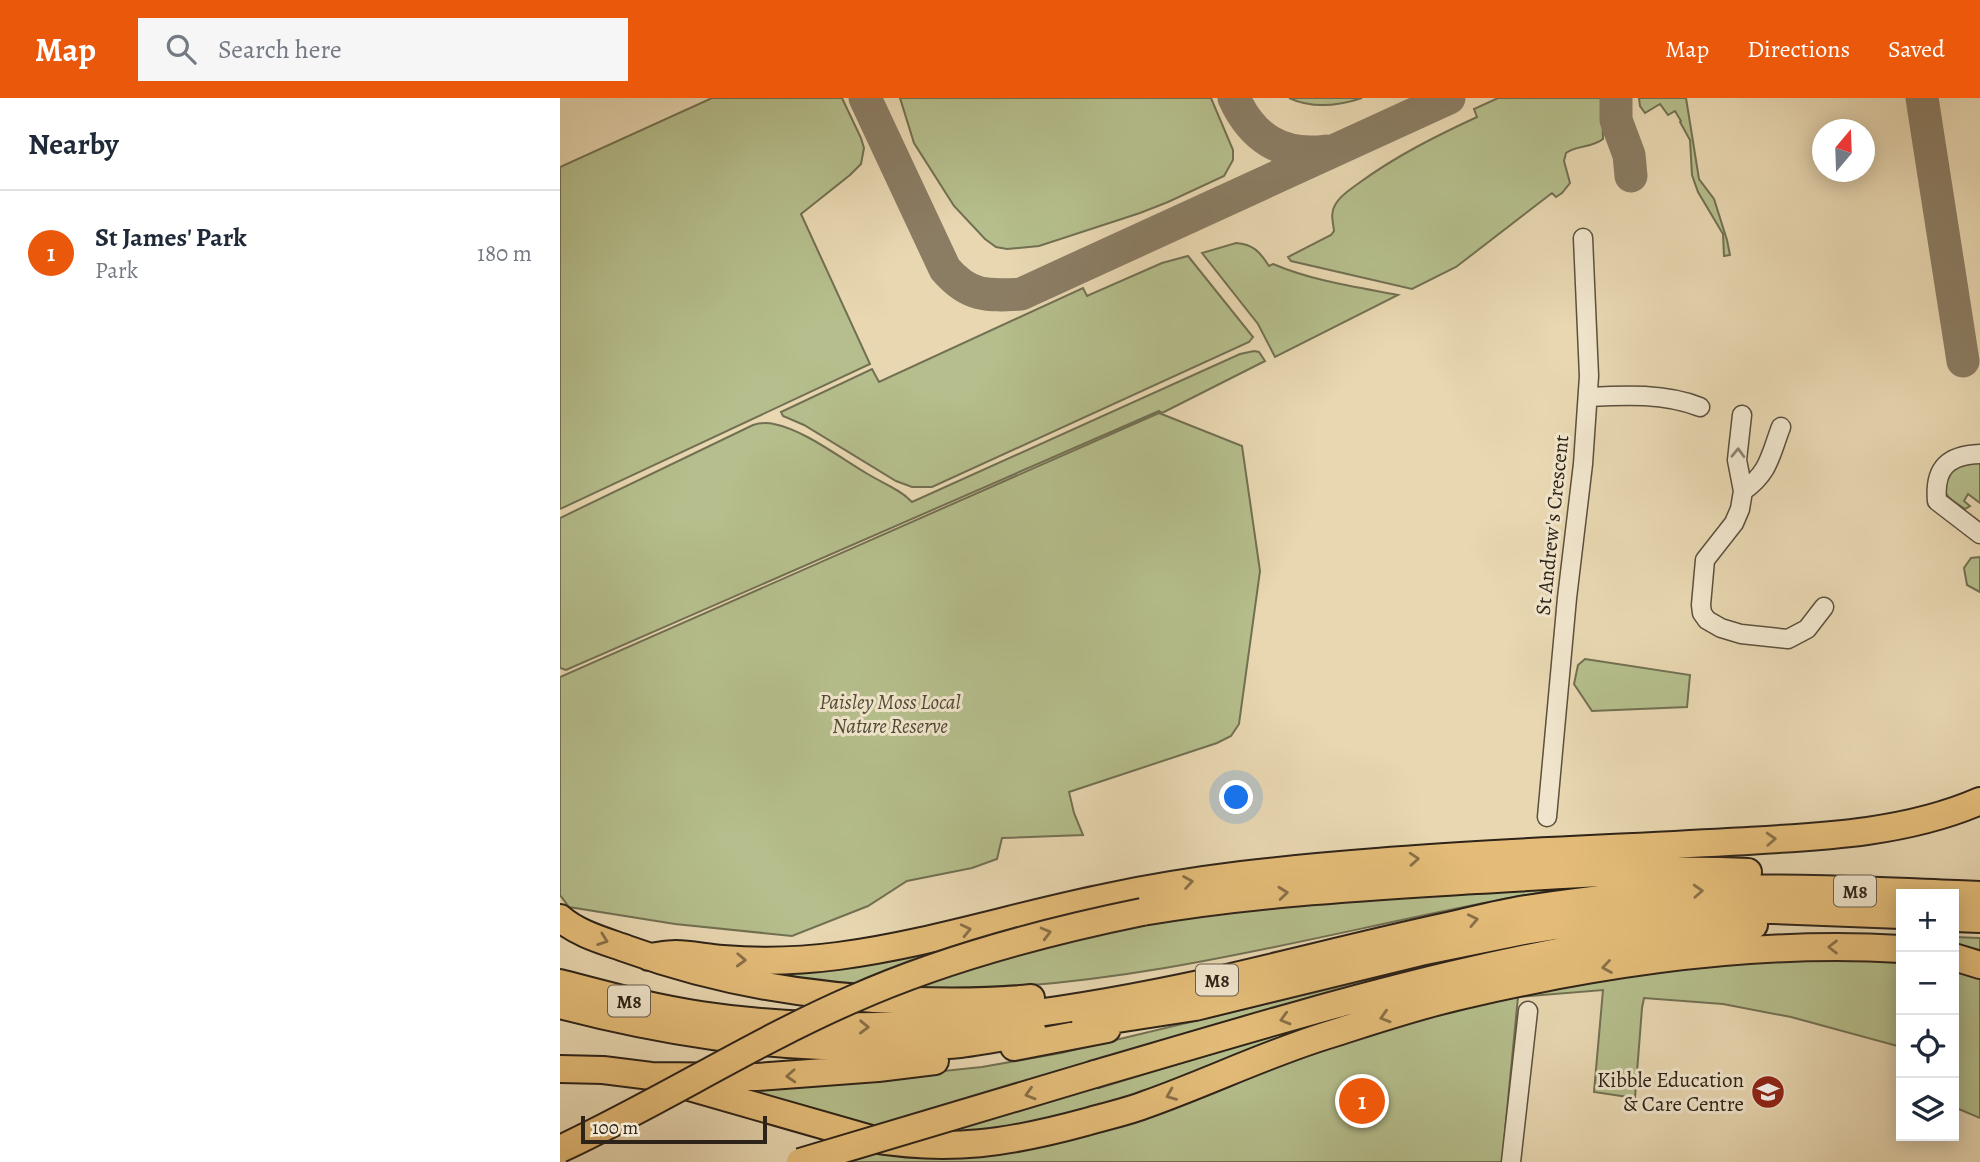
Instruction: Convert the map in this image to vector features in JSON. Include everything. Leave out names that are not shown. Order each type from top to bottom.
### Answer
[{"type":"highway","points":[[560,918],[587,934],[649,957],[675,954],[722,959],[799,960],[914,942],[1104,897],[1214,877],[1400,860],[1703,844],[1835,834],[1914,822],[1980,801]]},
{"type":"highway","name":"M8","points":[[560,1149],[853,999],[996,947],[1082,924],[1142,912],[1315,890],[1585,874],[1732,872],[1980,887]]},
{"type":"highway","name":"M8","points":[[560,983],[650,1006],[737,1020],[823,1026],[921,1026],[1035,1015],[1114,1001],[1210,982],[1521,910],[1649,893],[1730,889],[1980,895]]},
{"type":"highway","name":"M8","points":[[652,1076],[757,1077],[878,1068],[960,1057],[1085,1034],[1420,952],[1580,922],[1690,911],[1746,909],[1896,915]]},
{"type":"highway","points":[[1959,919],[1980,919]]},
{"type":"highway","name":"M8","points":[[800,1162],[1353,999],[1447,977],[1584,948],[1669,934],[1784,923],[1896,921]]},
{"type":"highway","name":"M8","points":[[649,957],[732,980],[824,996],[975,1002],[1113,989],[1374,942]]},
{"type":"highway","points":[[560,1069],[603,1070],[652,1076],[871,1139],[902,1144],[965,1146],[1020,1139],[1146,1105],[1238,1067],[1327,1035],[1462,995],[1602,968],[1705,955],[1819,947],[1896,949]]},
{"type":"highway","points":[[1959,959],[1980,965]]},
{"type":"highway","name":"M8","points":[[560,1005],[690,1034],[813,1047],[958,1044],[1195,1007]]},
{"type":"street","name":"St Andrew's Crescent","points":[[1547,817],[1588,397],[1583,238]]},
{"type":"street","points":[[1588,397],[1664,397],[1684,400],[1700,407]]},
{"type":"street","points":[[1742,415],[1737,460],[1743,491],[1740,509],[1734,523],[1705,560],[1700,605],[1702,613],[1707,620],[1721,628],[1741,634],[1788,639],[1807,629],[1824,607]]},
{"type":"street","points":[[1743,491],[1755,483],[1765,471],[1781,427]]},
{"type":"street","points":[[1980,454],[1965,454],[1947,462],[1939,475],[1936,491],[1937,501],[1980,534]]},
{"type":"street","points":[[1511,1162],[1528,1011]]},
{"type":"green space","points":[[712,98],[842,98],[864,148],[861,164],[801,214],[870,364],[560,509],[560,167]]},
{"type":"green space","points":[[900,98],[1211,98],[1233,150],[1233,160],[1224,176],[1140,213],[1039,246],[1007,249],[996,247],[954,206],[914,143]]},
{"type":"green space","points":[[1289,98],[1362,98],[1326,105],[1307,104]]},
{"type":"green space","points":[[1498,98],[1602,98],[1603,139],[1566,153],[1564,161],[1570,183],[1562,193],[1556,197],[1552,193],[1456,267],[1412,289],[1291,261],[1288,257],[1331,235],[1334,231],[1333,208],[1346,192],[1402,155],[1477,117],[1474,109]]},
{"type":"green space","points":[[1639,98],[1686,98],[1699,179],[1714,199],[1730,255],[1724,256],[1723,234],[1698,192],[1692,175],[1690,140],[1681,121],[1675,111],[1668,115],[1660,104],[1645,113]]},
{"type":"green space","points":[[1236,243],[1256,250],[1269,266],[1273,264],[1319,279],[1398,295],[1275,357],[1258,324],[1202,253]]},
{"type":"green space","points":[[1188,256],[1253,337],[1249,342],[932,487],[912,487],[896,481],[804,425],[783,416],[781,412],[872,369],[879,382],[1083,288],[1087,296],[1162,263]]},
{"type":"green space","points":[[1259,352],[1265,361],[1162,413],[1159,411],[566,670],[560,668],[560,518],[753,425],[771,423],[797,432],[912,502],[1240,354]]},
{"type":"green space","name":"Paisley Moss Local Nature Reserve","points":[[1159,413],[1242,446],[1260,571],[1239,724],[1231,736],[1069,792],[1083,835],[1002,838],[997,859],[972,868],[907,881],[868,906],[792,936],[675,924],[569,907],[560,895],[560,677]]},
{"type":"green space","points":[[1980,460],[1980,503],[1968,494],[1964,501],[1970,506],[1965,509],[1947,495],[1945,483],[1958,465]]},
{"type":"green space","points":[[1980,557],[1980,592],[1967,585],[1964,568],[1971,558]]},
{"type":"green space","points":[[1585,659],[1690,675],[1687,707],[1592,711],[1574,684],[1578,665]]},
{"type":"green space","points":[[1607,882],[1527,895],[1207,960],[1046,984],[965,989],[885,989],[838,986],[744,971],[1219,910]]},
{"type":"green space","points":[[1959,937],[1980,938],[1980,956],[1959,950]]},
{"type":"green space","points":[[1553,941],[1095,1074],[1099,1088],[1288,1031],[1367,1011],[1073,1119],[968,1133],[871,1130],[783,1108],[736,1084],[982,1067],[1061,1053],[1408,970]]},
{"type":"green space","points":[[1896,957],[1896,1046],[1791,1017],[1723,1004],[1644,998],[1635,1098],[1594,1092],[1603,990],[1518,997],[1502,1162],[847,1162],[888,1149],[978,1151],[1369,1029],[1486,996],[1734,961]]},
{"type":"green space","points":[[1959,969],[1980,978],[1980,1118],[1959,1109]]},
{"type":"taxiway","points":[[865,98],[945,269],[971,290],[998,295],[1021,294],[1449,98]]},
{"type":"taxiway","points":[[1234,98],[1250,124],[1270,142],[1296,151],[1326,151]]},
{"type":"taxiway","points":[[1616,98],[1616,120],[1629,155],[1631,176]]},
{"type":"taxiway","points":[[1922,98],[1963,361]]},
{"type":"place","name":"Kibble Education & Care Centre","points":[[1768,1092]]},
{"type":"place","name":"St James' Park","points":[[1362,1101]]}]
